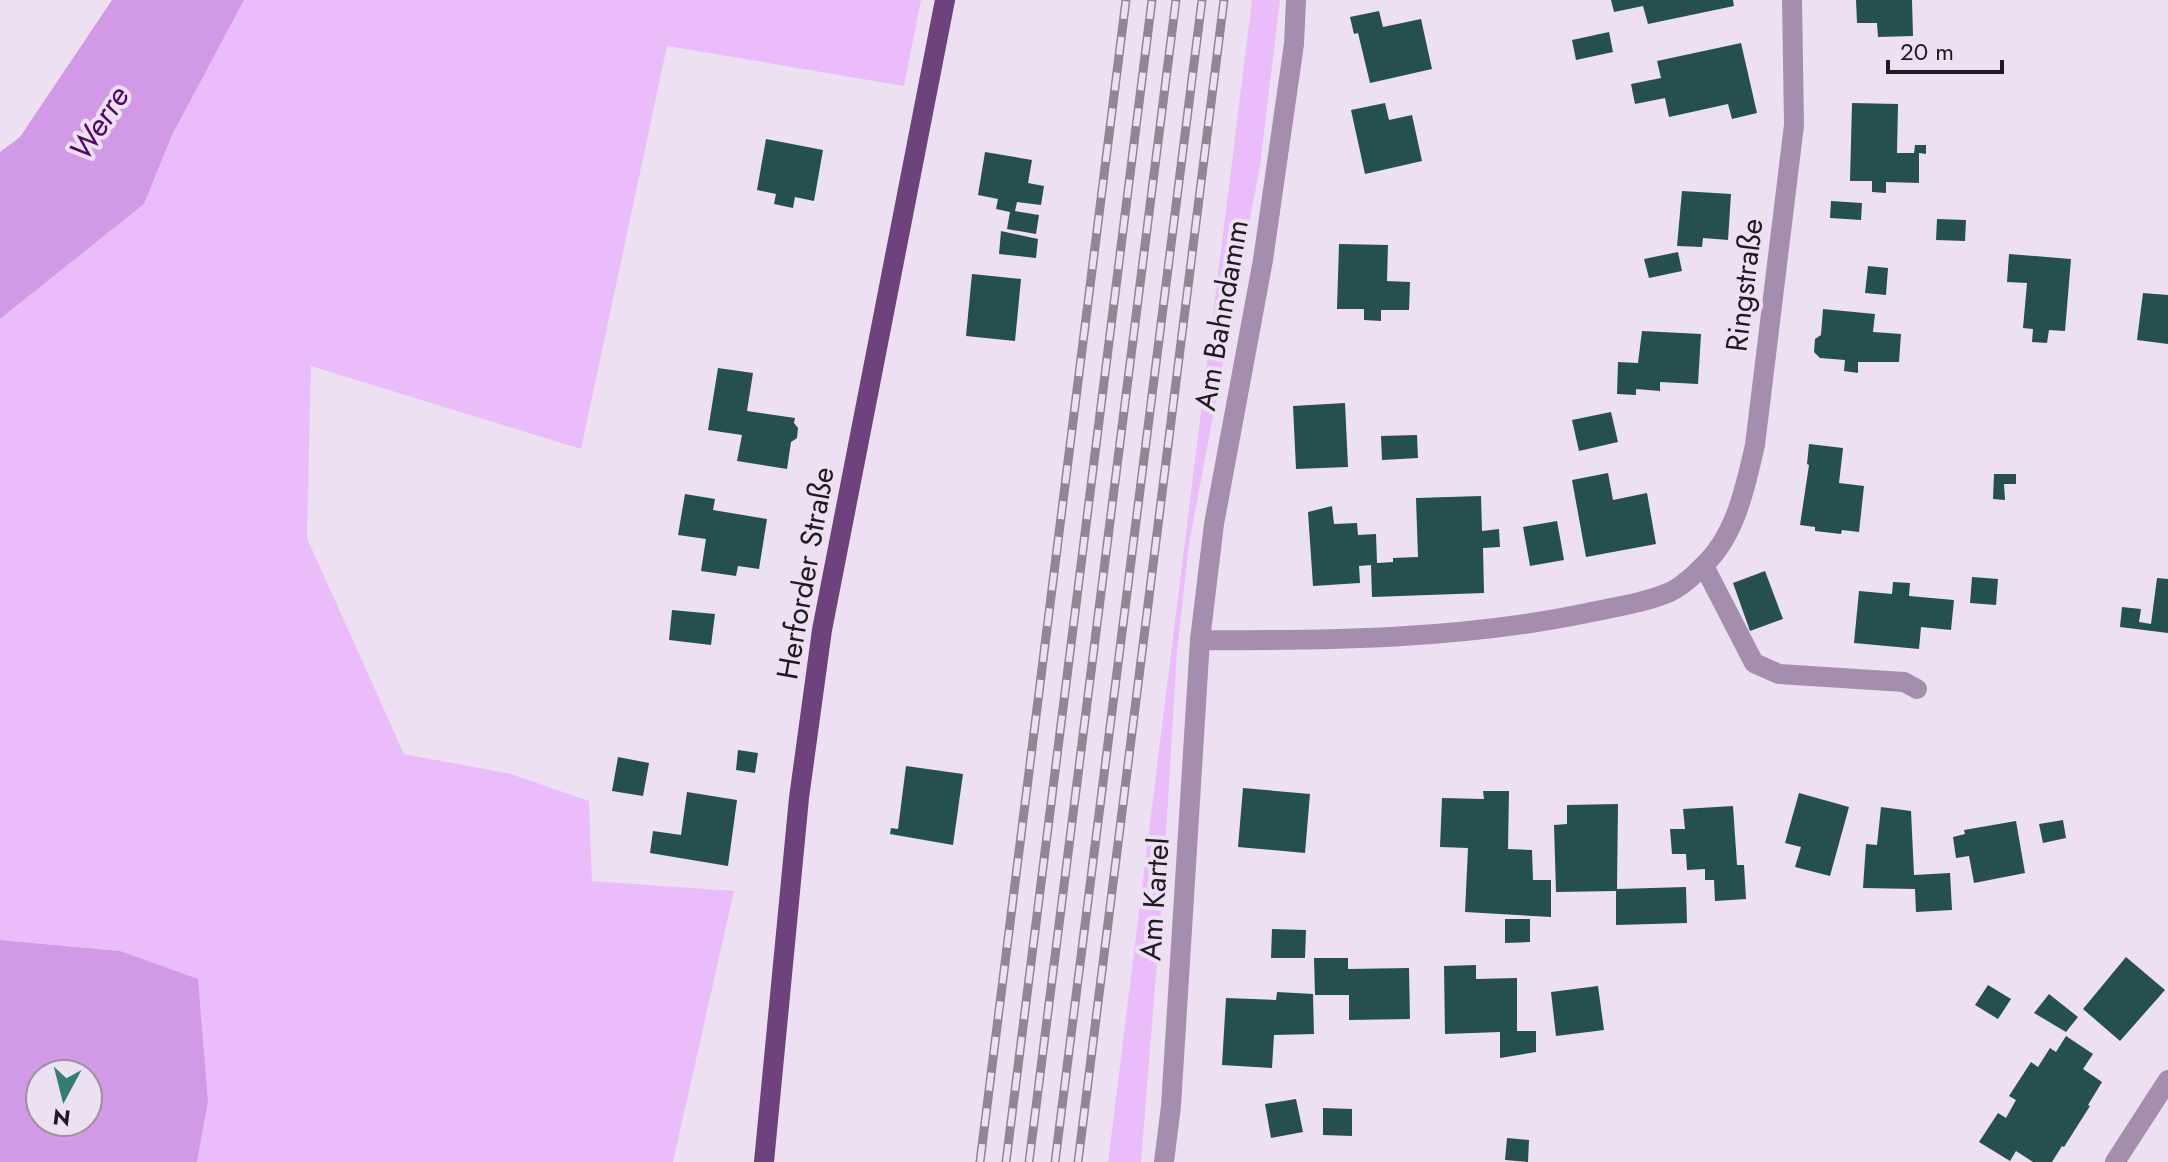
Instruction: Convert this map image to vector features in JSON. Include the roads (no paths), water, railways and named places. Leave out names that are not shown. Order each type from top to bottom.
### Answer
[{"type":"main road","name":"Herforder Straße","points":[[764,1162],[799,798],[822,630],[945,0]]},
{"type":"street","name":"Am Bahndamm","points":[[1200,640],[1214,524],[1263,260],[1294,44],[1296,0]]},
{"type":"street","name":"Ringstraße","points":[[1200,640],[1260,641],[1420,634],[1539,623],[1659,596],[1673,591],[1704,566],[1722,544],[1743,497],[1755,445],[1794,125],[1792,0]]},
{"type":"street","points":[[1704,566],[1754,663],[1779,674],[1904,682],[1917,689]]},
{"type":"street","name":"Am Kartel","points":[[1164,1162],[1171,1106],[1200,640]]},
{"type":"street","points":[[2115,1162],[2168,1080]]},
{"type":"water","name":"Werre","points":[[112,0],[244,0],[172,135],[144,204],[0,319],[0,152],[20,137]]},
{"type":"water","points":[[0,940],[120,951],[198,979],[208,1102],[197,1162],[0,1162]]},
{"type":"railway","points":[[980,1162],[1126,0]]},
{"type":"railway","points":[[1006,1162],[1152,0]]},
{"type":"railway","points":[[1029,1162],[1176,0]]},
{"type":"railway","points":[[1055,1162],[1202,0]]},
{"type":"railway","points":[[1078,1162],[1224,0]]}]
